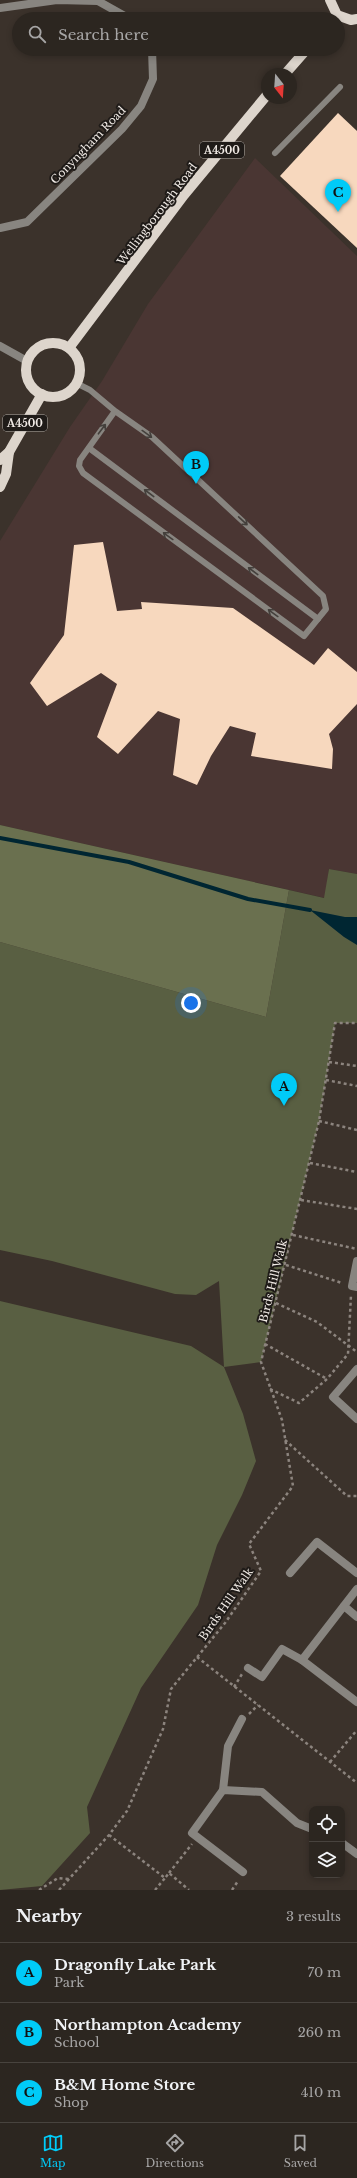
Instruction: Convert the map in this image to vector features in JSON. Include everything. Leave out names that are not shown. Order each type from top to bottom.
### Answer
[{"type":"main road","points":[[330,0],[334,12]]},
{"type":"main road","points":[[345,19],[355,21]]},
{"type":"main road","points":[[290,68],[301,56]]},
{"type":"main road","name":"Wellingborough Road","points":[[69,348],[184,195],[261,102]]},
{"type":"main road","points":[[45,344],[62,344],[76,355],[79,364],[79,374],[76,383],[71,389],[57,396],[42,394],[34,389],[28,381],[26,371],[27,361],[37,348],[45,344]]},
{"type":"main road","name":"A4500","points":[[0,460],[9,452],[42,394]]},
{"type":"main road","name":"A4500","points":[[0,487],[6,474],[9,452]]},
{"type":"street","points":[[0,8],[57,0],[98,1],[118,12]]},
{"type":"street","name":"Conyngham Road","points":[[0,228],[27,222],[122,128],[141,106],[153,79],[152,56]]},
{"type":"street","points":[[0,346],[27,361]]},
{"type":"street","points":[[354,1286],[357,1261]]},
{"type":"street","points":[[357,1369],[333,1397],[357,1419]]},
{"type":"street","points":[[290,1573],[317,1542],[357,1574]]},
{"type":"street","points":[[302,1660],[357,1589]]},
{"type":"street","points":[[344,1606],[357,1616]]},
{"type":"street","points":[[248,1668],[262,1677],[282,1649],[302,1660],[357,1702]]},
{"type":"street","points":[[242,1719],[228,1746],[223,1790],[192,1833],[243,1872]]},
{"type":"street","points":[[223,1790],[262,1792],[297,1823],[309,1828]]},
{"type":"street","points":[[345,1845],[357,1854]]},
{"type":"lane","points":[[275,152],[340,87]]},
{"type":"lane","points":[[76,383],[90,390],[115,411],[152,437],[323,596],[326,609],[304,636],[83,473],[79,466],[80,460],[115,411]]},
{"type":"lane","points":[[89,448],[318,620]]},
{"type":"path","name":"Birds Hill Walk","points":[[59,1890],[109,1835],[127,1811],[160,1736],[171,1689],[225,1623],[261,1571],[249,1544],[293,1486],[282,1420],[261,1362],[310,1163],[319,1121],[335,1022],[357,1023]]},
{"type":"path","points":[[329,1062],[357,1066]]},
{"type":"path","points":[[326,1080],[357,1086]]},
{"type":"path","points":[[319,1121],[357,1130]]},
{"type":"path","points":[[310,1163],[357,1172]]},
{"type":"path","points":[[301,1200],[357,1209]]},
{"type":"path","points":[[293,1235],[357,1248]]},
{"type":"path","points":[[270,1389],[299,1403],[327,1379],[348,1354],[354,1286],[286,1265]]},
{"type":"path","points":[[276,1303],[317,1322],[357,1352]]},
{"type":"path","points":[[265,1344],[327,1379]]},
{"type":"path","points":[[285,1440],[347,1496],[357,1496]]},
{"type":"path","points":[[197,1658],[357,1783]]},
{"type":"path","points":[[330,1762],[357,1730]]},
{"type":"path","points":[[109,1835],[165,1878]]},
{"type":"path","points":[[155,1890],[198,1838]]},
{"type":"path","points":[[169,1873],[189,1890]]},
{"type":"path","points":[[39,1890],[58,1878],[69,1878]]},
{"type":"shaded area","points":[[255,158],[357,256],[357,874],[329,869],[325,898],[0,825],[0,541],[70,427],[102,381],[148,304]]},
{"type":"green space","points":[[0,825],[289,890],[266,1017],[0,942]]},
{"type":"green space","points":[[329,869],[357,874],[357,1023],[335,1023],[319,1121],[261,1362],[224,1367],[219,1281],[196,1295],[175,1294],[52,1261],[0,1250],[0,942],[266,1017],[289,890],[324,898]]},
{"type":"green space","points":[[0,1301],[191,1346],[224,1367],[243,1414],[256,1461],[242,1495],[217,1545],[198,1605],[141,1688],[87,1807],[90,1833],[42,1886],[0,1890]]},
{"type":"water","points":[[310,910],[345,917],[357,917],[357,945],[344,937]]},
{"type":"building","points":[[338,113],[357,131],[357,248],[280,176]]},
{"type":"building","points":[[103,542],[117,611],[142,609],[141,602],[233,608],[314,665],[328,648],[357,672],[357,704],[329,734],[333,749],[332,769],[251,756],[256,733],[230,726],[211,756],[197,785],[173,775],[180,719],[158,711],[118,754],[97,737],[117,684],[101,673],[47,706],[30,683],[64,635],[74,545]]},
{"type":"waterway","points":[[0,838],[129,862],[248,899],[310,910]]},
{"type":"place","name":"B&M Home Store","points":[[338,212]]},
{"type":"place","name":"Northampton Academy","points":[[196,484]]},
{"type":"place","name":"Dragonfly Lake Park","points":[[284,1106]]}]
